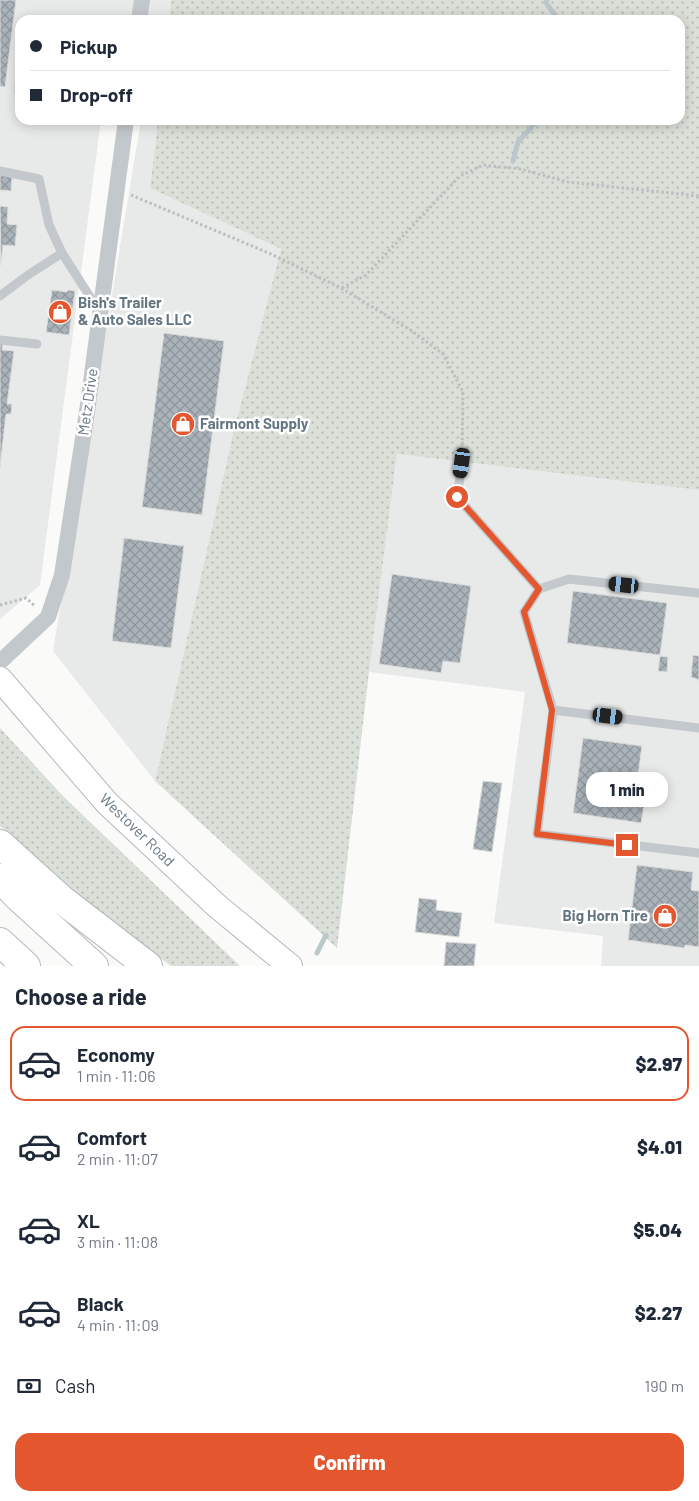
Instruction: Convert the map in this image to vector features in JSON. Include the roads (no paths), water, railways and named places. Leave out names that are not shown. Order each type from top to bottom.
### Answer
[{"type":"highway","points":[[0,844],[61,898],[148,966]]},
{"type":"highway","points":[[0,878],[18,897],[94,966]]},
{"type":"highway","points":[[0,944],[20,966]]},
{"type":"highway","points":[[0,944],[26,966]]},
{"type":"street","points":[[140,15],[142,0]]},
{"type":"street","name":"Metz Drive","points":[[0,662],[48,617],[62,575],[87,412],[125,125]]},
{"type":"street","name":"Westover Road","points":[[0,679],[107,803],[217,906],[290,966]]},
{"type":"lane","points":[[0,171],[39,179],[49,225],[62,253],[100,312]]},
{"type":"lane","points":[[0,296],[62,253]]},
{"type":"lane","points":[[0,340],[37,344]]},
{"type":"lane","points":[[462,463],[457,497],[539,589]]},
{"type":"lane","points":[[699,593],[569,579],[539,589],[524,612],[552,710],[537,834],[699,853]]},
{"type":"lane","points":[[552,710],[699,728]]},
{"type":"waterway","points":[[547,0],[546,3],[555,15]]},
{"type":"waterway","points":[[513,161],[518,142],[533,125]]},
{"type":"waterway","points":[[317,953],[326,935]]},
{"type":"place","name":"Bish's Trailer & Auto Sales LLC","points":[[60,312]]},
{"type":"place","name":"Fairmont Supply","points":[[183,424]]},
{"type":"place","name":"Big Horn Tire","points":[[665,916]]}]
